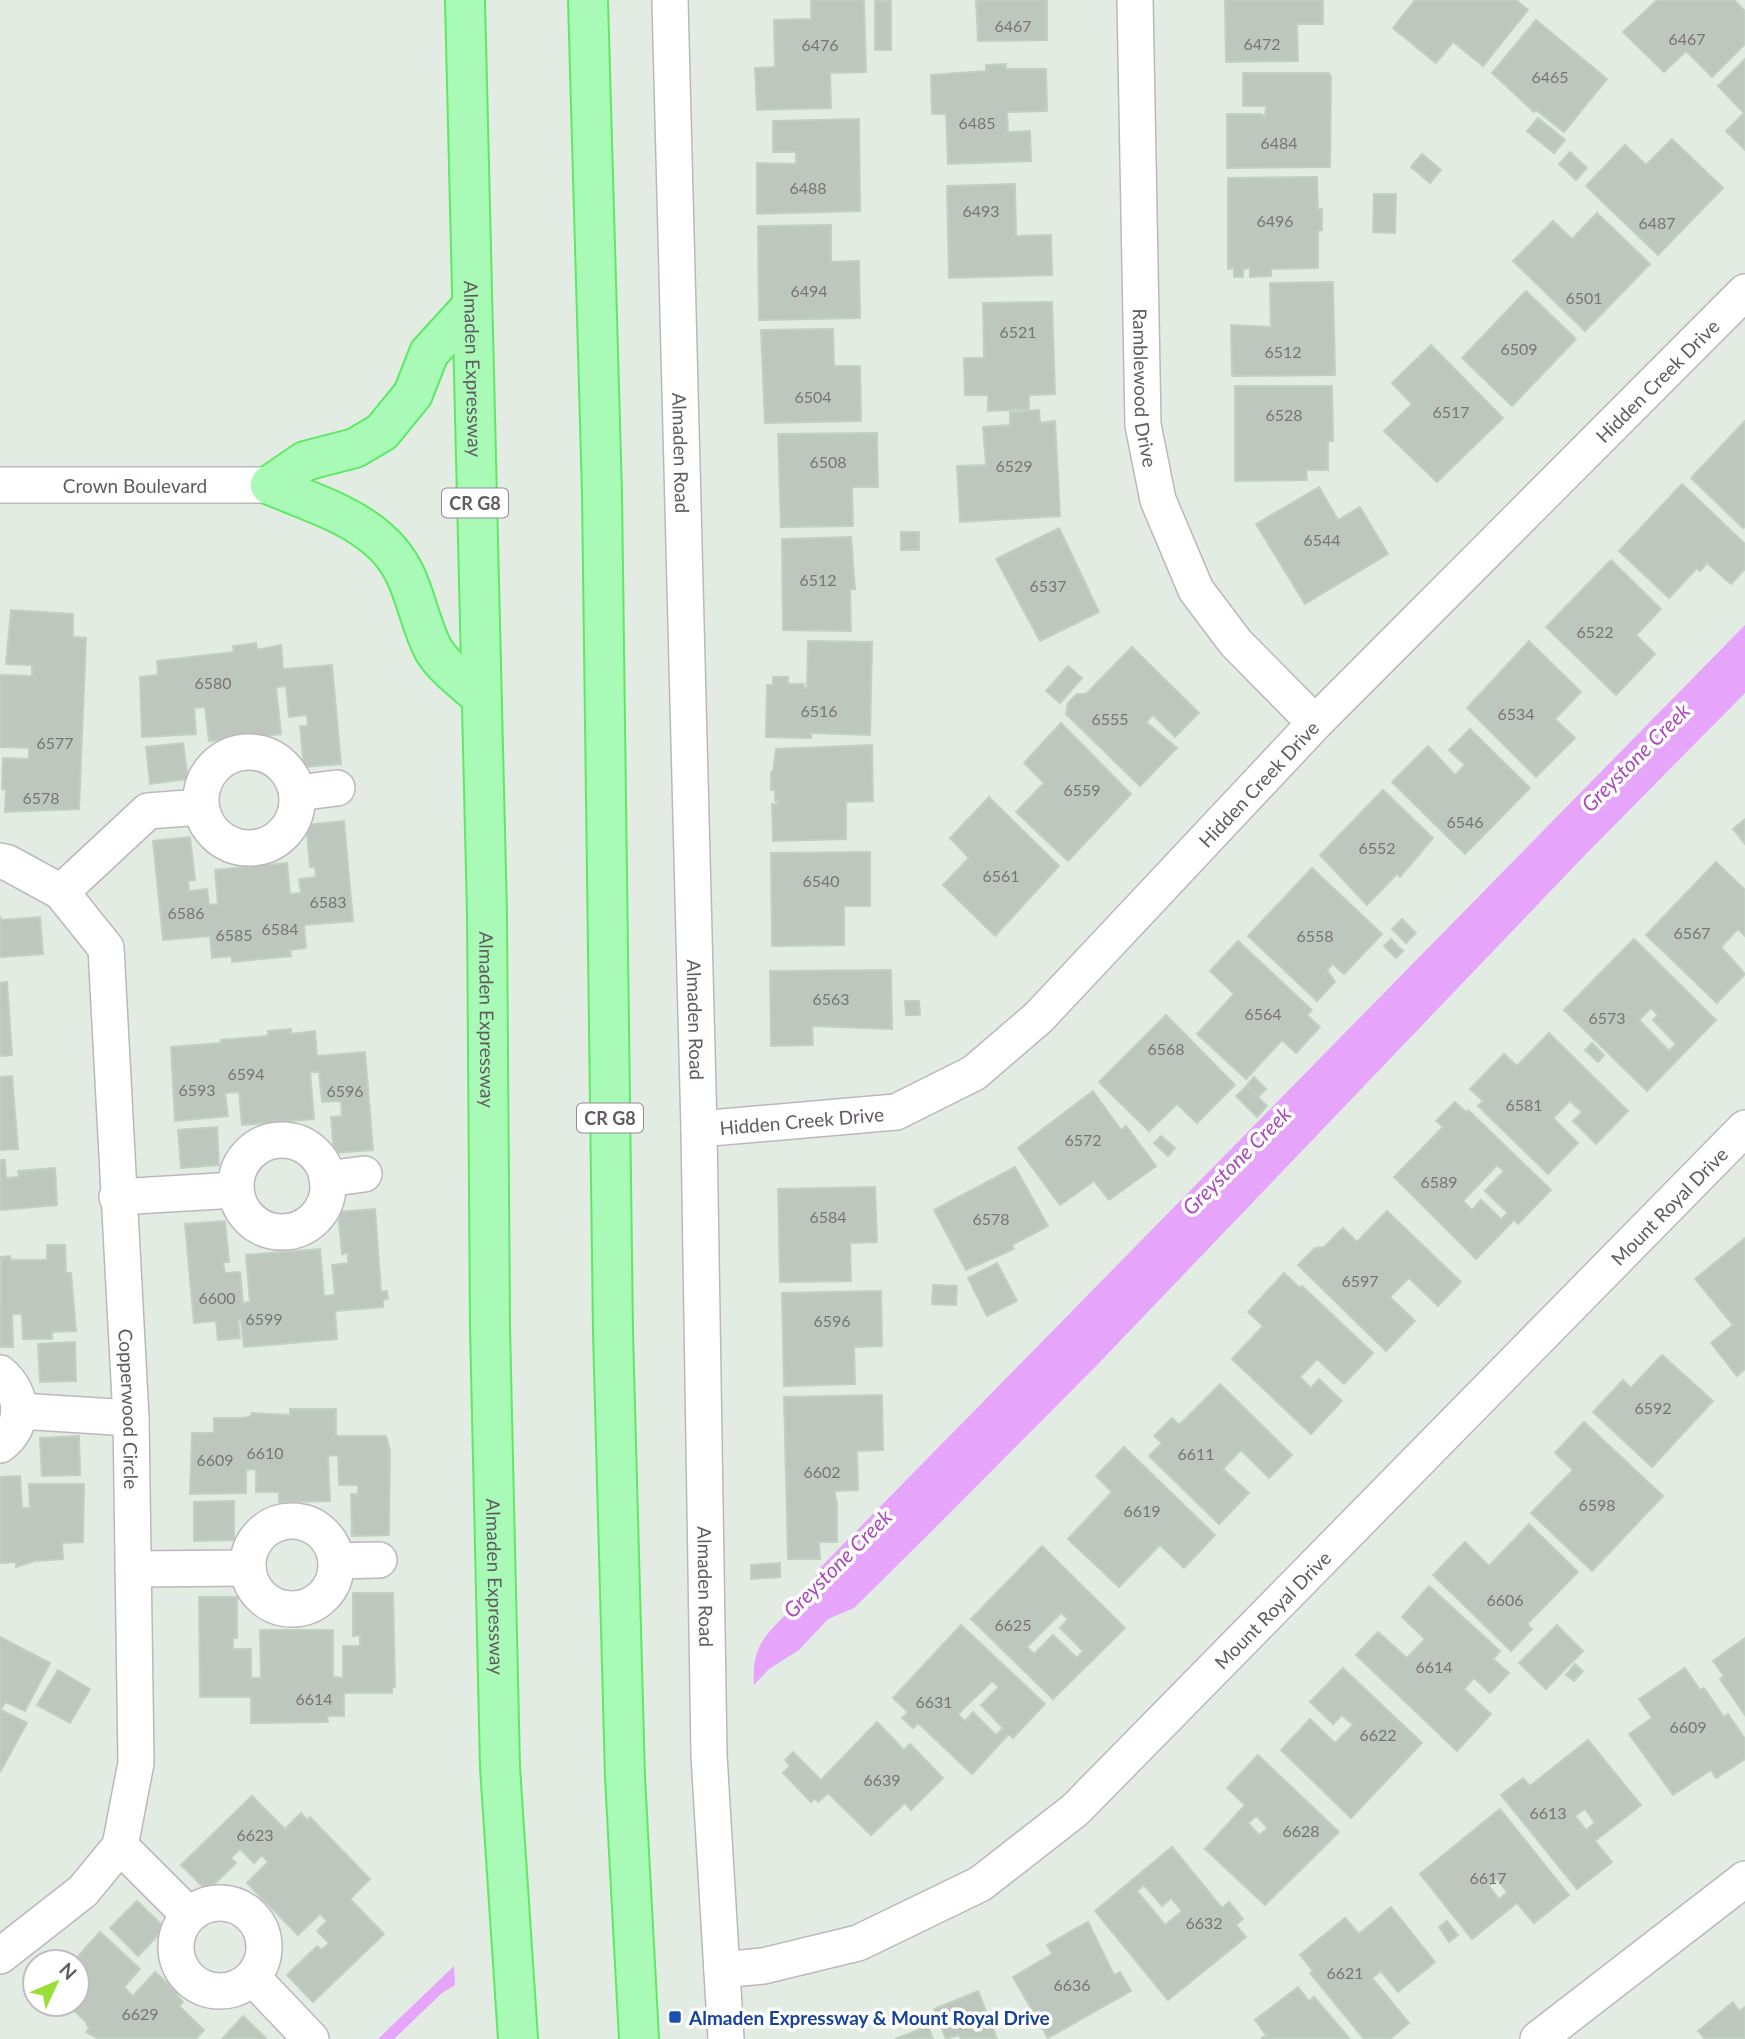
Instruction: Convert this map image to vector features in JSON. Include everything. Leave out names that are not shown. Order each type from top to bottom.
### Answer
[{"type":"main road","name":"Almaden Expressway","points":[[465,0],[470,309],[487,914],[490,1327],[500,1768],[519,2039]]},
{"type":"main road","name":"CR G8","points":[[588,0],[602,493],[614,1387],[625,1777],[639,2039]]},
{"type":"main road","points":[[270,485],[305,461],[355,448],[382,432],[413,394],[429,353],[470,309]]},
{"type":"main road","points":[[270,485],[353,520],[386,547],[416,597],[434,650],[482,698]]},
{"type":"street","name":"Almaden Road","points":[[670,0],[699,1129],[709,1755],[726,2039]]},
{"type":"street","name":"Ramblewood Drive","points":[[1136,0],[1143,425],[1158,500],[1196,590],[1236,643],[1315,723]]},
{"type":"street","name":"Hidden Creek Drive","points":[[699,1129],[896,1112],[974,1073],[1039,1017],[1315,723],[1745,292]]},
{"type":"street","name":"Crown Boulevard","points":[[0,485],[270,485]]},
{"type":"street","points":[[242,752],[265,755],[284,766],[297,793],[297,810],[290,825],[279,838],[265,846],[248,848],[232,845],[217,836],[207,823],[201,807],[201,792],[211,771],[228,756],[242,752]]},
{"type":"street","points":[[297,793],[337,788]]},
{"type":"street","points":[[61,892],[148,811],[201,807]]},
{"type":"street","name":"Copperwood Circle","points":[[0,861],[61,892],[106,948],[117,1197],[131,1418],[136,1763],[120,1846],[83,1891],[0,1956]]},
{"type":"street","name":"Mount Royal Drive","points":[[722,1970],[764,1966],[858,1943],[980,1884],[1075,1810],[1745,1128]]},
{"type":"street","points":[[283,1140],[299,1143],[312,1152],[322,1164],[327,1179],[323,1208],[314,1220],[288,1232],[273,1232],[247,1217],[239,1205],[237,1175],[243,1161],[254,1149],[268,1142],[283,1140]]},
{"type":"street","points":[[327,1179],[364,1174]]},
{"type":"street","points":[[117,1197],[236,1190]]},
{"type":"street","points":[[0,1373],[12,1385],[19,1411],[15,1428],[0,1445]]},
{"type":"street","points":[[19,1411],[131,1418]]},
{"type":"street","points":[[296,1521],[323,1534],[332,1546],[335,1561],[330,1588],[309,1606],[295,1609],[269,1602],[258,1593],[248,1568],[249,1553],[266,1529],[280,1522],[296,1521]]},
{"type":"street","points":[[335,1561],[379,1560]]},
{"type":"street","points":[[133,1569],[248,1568]]},
{"type":"street","points":[[120,1846],[189,1915]]},
{"type":"street","points":[[1538,2039],[1745,1879]]},
{"type":"street","points":[[231,1903],[256,1920],[265,1949],[253,1978],[229,1991],[201,1987],[190,1979],[180,1968],[176,1954],[180,1927],[189,1915],[201,1906],[231,1903]]},
{"type":"street","points":[[253,1978],[311,2039]]},
{"type":"water","name":"Greystone Creek","points":[[1745,625],[1745,693],[1586,854],[1098,1364],[935,1528],[854,1608],[828,1619],[799,1650],[769,1669],[754,1685],[755,1658],[764,1639],[799,1601],[820,1568]]},
{"type":"water","points":[[454,1966],[455,1985],[442,1993],[394,2039],[378,2039]]},
{"type":"building","points":[[811,0],[864,0],[866,72],[830,73],[831,108],[757,110],[755,68],[775,67],[774,20],[811,19]]},
{"type":"building","points":[[976,0],[1047,0],[1047,40],[978,41]]},
{"type":"building","points":[[1225,0],[1323,0],[1323,24],[1297,24],[1298,61],[1226,62]]},
{"type":"building","points":[[1415,0],[1516,0],[1528,10],[1483,66],[1453,42],[1436,63],[1393,28]]},
{"type":"building","points":[[1657,0],[1734,0],[1745,11],[1745,44],[1712,77],[1686,51],[1664,72],[1623,32]]},
{"type":"building","points":[[875,1],[891,1],[891,50],[875,50]]},
{"type":"building","points":[[1536,20],[1607,79],[1564,132],[1536,110],[1534,112],[1492,73]]},
{"type":"building","points":[[1745,59],[1745,150],[1726,131],[1744,113],[1718,86]]},
{"type":"building","points":[[1006,64],[1006,69],[1046,69],[1047,111],[1007,112],[1008,132],[1030,131],[1031,161],[948,164],[946,114],[932,114],[931,75],[986,71],[986,65]]},
{"type":"building","points":[[1243,73],[1328,73],[1331,76],[1330,167],[1227,168],[1227,114],[1261,114],[1265,117],[1266,106],[1243,106]]},
{"type":"building","points":[[1538,118],[1565,140],[1554,153],[1527,131]]},
{"type":"building","points":[[859,119],[860,211],[757,214],[757,163],[796,164],[796,152],[773,152],[773,121]]},
{"type":"building","points":[[1672,139],[1723,188],[1658,255],[1586,186],[1625,145],[1646,165]]},
{"type":"building","points":[[1570,152],[1587,168],[1576,180],[1559,164]]},
{"type":"building","points":[[1422,154],[1441,170],[1430,183],[1411,167]]},
{"type":"building","points":[[1317,177],[1318,210],[1322,209],[1322,230],[1318,231],[1318,268],[1271,269],[1271,276],[1250,277],[1250,268],[1243,269],[1243,277],[1234,277],[1234,268],[1228,269],[1228,178]]},
{"type":"building","points":[[1015,184],[1016,236],[1051,235],[1052,275],[949,278],[947,186]]},
{"type":"building","points":[[1374,194],[1396,194],[1395,233],[1373,232]]},
{"type":"building","points":[[1597,213],[1650,264],[1585,331],[1513,261],[1553,221],[1572,239]]},
{"type":"building","points":[[831,225],[831,262],[859,261],[860,318],[759,320],[758,226]]},
{"type":"building","points":[[1333,282],[1335,375],[1232,376],[1231,325],[1271,327],[1270,283]]},
{"type":"building","points":[[1526,291],[1576,339],[1512,406],[1462,358]]},
{"type":"building","points":[[1052,302],[1055,394],[1029,395],[1029,409],[988,411],[988,395],[965,395],[964,358],[984,358],[983,303]]},
{"type":"building","points":[[833,329],[834,366],[860,366],[861,421],[765,423],[761,330]]},
{"type":"building","points":[[1431,345],[1503,418],[1437,482],[1384,431],[1412,404],[1392,383]]},
{"type":"building","points":[[1235,386],[1332,386],[1333,441],[1328,441],[1328,470],[1306,470],[1307,480],[1235,481]]},
{"type":"building","points":[[1039,410],[1040,423],[1055,421],[1060,516],[960,522],[957,466],[986,465],[983,427],[1010,425],[1010,412]]},
{"type":"building","points":[[1745,421],[1745,527],[1743,528],[1691,478]]},
{"type":"building","points":[[877,433],[878,487],[852,487],[853,526],[781,527],[778,434]]},
{"type":"building","points":[[1682,484],[1745,544],[1745,569],[1731,584],[1707,563],[1700,571],[1697,568],[1669,598],[1619,551]]},
{"type":"building","points":[[1319,487],[1338,520],[1360,507],[1388,554],[1305,604],[1256,524]]},
{"type":"building","points":[[1059,528],[1099,612],[1040,641],[996,559]]},
{"type":"building","points":[[901,532],[919,532],[919,550],[901,550]]},
{"type":"building","points":[[851,537],[855,589],[850,589],[851,631],[783,630],[782,539]]},
{"type":"building","points":[[1611,560],[1661,609],[1636,635],[1655,654],[1616,695],[1546,627]]},
{"type":"building","points":[[11,610],[73,614],[73,637],[86,638],[79,809],[5,812],[6,790],[2,789],[3,758],[29,759],[29,748],[0,747],[0,675],[32,676],[32,665],[6,664]]},
{"type":"building","points":[[808,641],[872,642],[870,735],[811,733],[811,738],[766,737],[767,685],[773,685],[773,677],[788,677],[788,684],[804,684],[804,688],[807,688]]},
{"type":"building","points":[[1529,641],[1581,692],[1555,719],[1575,738],[1536,777],[1467,708]]},
{"type":"building","points":[[256,643],[257,650],[281,645],[283,669],[332,665],[341,764],[304,767],[300,726],[308,726],[307,715],[289,717],[286,686],[276,687],[281,734],[209,741],[205,707],[194,708],[196,734],[142,737],[140,677],[158,675],[157,661],[234,652],[233,646]]},
{"type":"building","points":[[1132,647],[1199,713],[1175,737],[1153,715],[1146,722],[1177,748],[1140,786],[1066,714],[1068,703],[1077,694],[1086,694]]},
{"type":"building","points":[[1068,666],[1082,678],[1060,703],[1046,691]]},
{"type":"building","points":[[1061,723],[1131,794],[1068,861],[1016,812],[1044,783],[1024,763]]},
{"type":"building","points":[[1470,729],[1530,788],[1465,854],[1392,782],[1428,746],[1455,775],[1465,765],[1449,750]]},
{"type":"building","points":[[183,743],[188,779],[150,784],[146,747]]},
{"type":"building","points":[[872,745],[873,801],[846,802],[846,839],[773,841],[772,804],[778,804],[778,801],[775,801],[775,790],[771,790],[771,772],[776,749]]},
{"type":"building","points":[[1383,790],[1433,838],[1400,877],[1397,874],[1367,905],[1320,855]]},
{"type":"building","points":[[989,797],[1059,866],[995,936],[943,885],[969,858],[950,838]]},
{"type":"building","points":[[1745,819],[1745,844],[1733,829]]},
{"type":"building","points":[[344,821],[353,921],[304,925],[306,948],[290,950],[291,956],[232,962],[232,956],[212,958],[210,936],[163,940],[153,841],[190,837],[195,880],[188,881],[189,891],[207,889],[209,905],[218,904],[215,870],[287,863],[290,894],[301,893],[299,879],[316,877],[315,867],[310,867],[306,825]]},
{"type":"building","points":[[870,852],[870,906],[844,906],[844,945],[772,946],[771,853]]},
{"type":"building","points":[[1716,862],[1745,890],[1745,936],[1738,929],[1721,947],[1745,974],[1717,1003],[1646,935]]},
{"type":"building","points":[[1312,868],[1382,934],[1344,974],[1333,964],[1327,970],[1335,982],[1317,1001],[1248,936]]},
{"type":"building","points":[[0,917],[2,920],[40,917],[43,954],[0,957]]},
{"type":"building","points":[[1402,919],[1416,933],[1406,943],[1392,929]]},
{"type":"building","points":[[1391,939],[1403,951],[1396,958],[1384,946]]},
{"type":"building","points":[[1634,939],[1716,1020],[1647,1091],[1564,1010]],"holes":[[[1651,1008],[1658,1015],[1653,1020],[1676,1044],[1669,1051],[1639,1020]]]},
{"type":"building","points":[[1238,941],[1312,1010],[1307,1015],[1320,1027],[1296,1053],[1282,1040],[1246,1079],[1197,1034],[1234,994],[1210,971]]},
{"type":"building","points":[[891,970],[892,1029],[812,1026],[813,1045],[771,1046],[770,971]]},
{"type":"building","points":[[7,982],[12,1055],[0,1056],[0,983]]},
{"type":"building","points":[[905,1001],[919,1001],[920,1015],[906,1015]]},
{"type":"building","points":[[1166,1015],[1235,1085],[1197,1123],[1177,1104],[1149,1131],[1099,1082]]},
{"type":"building","points":[[291,1029],[291,1034],[315,1031],[317,1056],[365,1052],[373,1150],[334,1153],[331,1117],[342,1116],[341,1101],[322,1102],[319,1072],[310,1072],[314,1119],[242,1125],[239,1092],[225,1093],[228,1116],[175,1121],[171,1047],[268,1036],[268,1031]]},
{"type":"building","points":[[1549,1033],[1628,1111],[1596,1144],[1573,1121],[1582,1112],[1570,1101],[1553,1118],[1578,1143],[1548,1174],[1478,1106],[1483,1101],[1470,1089],[1504,1054],[1517,1066]]},
{"type":"building","points":[[1592,1043],[1604,1055],[1598,1062],[1585,1050]]},
{"type":"building","points":[[12,1076],[18,1149],[0,1150],[0,1077]]},
{"type":"building","points":[[1254,1077],[1266,1089],[1258,1097],[1247,1085]]},
{"type":"building","points":[[1247,1086],[1267,1106],[1257,1117],[1236,1096]]},
{"type":"building","points":[[1093,1091],[1121,1130],[1126,1126],[1156,1166],[1109,1200],[1094,1181],[1060,1205],[1018,1148]]},
{"type":"building","points":[[1455,1102],[1466,1112],[1468,1110],[1551,1190],[1518,1224],[1514,1220],[1476,1259],[1394,1177],[1443,1127],[1436,1121]],"holes":[[[1497,1165],[1504,1171],[1485,1191],[1508,1213],[1501,1219],[1481,1200],[1472,1210],[1463,1201]]]},
{"type":"building","points":[[217,1127],[219,1165],[181,1168],[178,1130]]},
{"type":"building","points":[[1161,1136],[1175,1148],[1168,1156],[1154,1143]]},
{"type":"building","points":[[0,1160],[5,1160],[6,1178],[19,1177],[18,1171],[55,1168],[57,1205],[0,1210]]},
{"type":"building","points":[[1015,1167],[1048,1226],[1012,1245],[1014,1249],[966,1270],[934,1210]]},
{"type":"building","points":[[875,1187],[877,1242],[850,1243],[851,1281],[780,1282],[778,1189]]},
{"type":"building","points":[[375,1209],[381,1292],[387,1291],[388,1299],[383,1300],[383,1307],[335,1311],[337,1339],[244,1347],[241,1319],[238,1320],[240,1338],[218,1340],[216,1321],[194,1323],[185,1224],[225,1221],[229,1262],[223,1262],[225,1273],[240,1272],[243,1303],[250,1302],[246,1255],[320,1249],[324,1296],[335,1295],[332,1265],[348,1263],[348,1253],[342,1254],[338,1212]]},
{"type":"building","points":[[1387,1211],[1461,1282],[1438,1306],[1409,1278],[1390,1297],[1415,1321],[1386,1351],[1298,1265],[1315,1248],[1324,1247],[1343,1228],[1357,1242]]},
{"type":"building","points":[[1745,1238],[1745,1369],[1737,1376],[1711,1343],[1733,1325],[1695,1279]]},
{"type":"building","points":[[47,1245],[65,1245],[66,1273],[71,1273],[76,1331],[52,1332],[52,1339],[23,1339],[22,1314],[12,1314],[13,1347],[0,1347],[1,1257],[10,1256],[11,1260],[47,1260]]},
{"type":"building","points":[[997,1263],[1017,1301],[987,1316],[968,1278]]},
{"type":"building","points":[[1284,1273],[1300,1288],[1302,1286],[1373,1353],[1344,1384],[1317,1359],[1300,1377],[1311,1388],[1319,1379],[1342,1401],[1311,1434],[1232,1359],[1263,1326],[1248,1312]]},
{"type":"building","points":[[933,1285],[957,1286],[956,1305],[932,1304]]},
{"type":"building","points":[[881,1291],[882,1346],[854,1347],[855,1384],[784,1386],[782,1293]]},
{"type":"building","points":[[75,1342],[76,1381],[40,1382],[38,1344]]},
{"type":"building","points":[[1662,1355],[1713,1401],[1652,1467],[1593,1412],[1623,1380],[1631,1388]]},
{"type":"building","points":[[1220,1384],[1292,1455],[1269,1478],[1241,1450],[1223,1469],[1249,1493],[1219,1524],[1149,1456],[1162,1443],[1154,1436],[1172,1418],[1179,1425]]},
{"type":"building","points":[[882,1395],[883,1450],[857,1451],[858,1490],[834,1491],[837,1503],[837,1542],[819,1542],[820,1559],[788,1559],[784,1397]]},
{"type":"building","points":[[290,1409],[336,1409],[336,1436],[386,1436],[390,1451],[389,1535],[352,1536],[351,1494],[358,1494],[358,1485],[339,1485],[338,1455],[328,1456],[330,1501],[279,1502],[279,1492],[256,1492],[256,1469],[246,1470],[246,1493],[190,1494],[192,1433],[214,1433],[214,1418],[243,1418],[252,1416],[251,1413],[290,1415]]},
{"type":"building","points":[[1584,1422],[1663,1496],[1592,1571],[1531,1513],[1573,1470],[1555,1453]]},
{"type":"building","points":[[79,1436],[80,1475],[42,1476],[40,1438]]},
{"type":"building","points":[[1124,1447],[1215,1535],[1184,1568],[1160,1545],[1119,1587],[1068,1539],[1112,1492],[1096,1476]]},
{"type":"building","points":[[20,1476],[22,1508],[30,1508],[29,1484],[84,1484],[83,1542],[62,1543],[63,1559],[35,1561],[16,1567],[16,1562],[0,1563],[0,1477]]},
{"type":"building","points":[[234,1501],[234,1540],[194,1541],[194,1502]]},
{"type":"building","points":[[1529,1524],[1578,1572],[1527,1624],[1532,1629],[1511,1651],[1433,1575],[1465,1542],[1489,1566]]},
{"type":"building","points":[[1042,1546],[1125,1628],[1053,1699],[971,1619]],"holes":[[[1061,1613],[1068,1619],[1060,1628],[1083,1651],[1077,1658],[1053,1635],[1034,1654],[1027,1647]]]},
{"type":"building","points":[[780,1563],[780,1577],[751,1579],[751,1565]]},
{"type":"building","points":[[1429,1586],[1500,1651],[1493,1659],[1509,1673],[1490,1693],[1474,1678],[1464,1689],[1491,1714],[1457,1751],[1356,1655],[1378,1632],[1407,1658],[1425,1639],[1402,1617]]},
{"type":"building","points":[[353,1593],[393,1593],[395,1687],[392,1687],[392,1693],[344,1693],[344,1716],[327,1716],[328,1722],[251,1723],[251,1697],[200,1697],[199,1597],[237,1597],[237,1638],[233,1638],[233,1649],[251,1649],[251,1678],[261,1678],[260,1630],[333,1630],[333,1677],[343,1678],[343,1646],[360,1646],[360,1635],[353,1636]]},
{"type":"building","points":[[961,1625],[1045,1704],[1013,1738],[1009,1734],[972,1774],[918,1723],[913,1728],[902,1718],[908,1712],[893,1698]],"holes":[[[992,1681],[999,1687],[981,1705],[1003,1728],[996,1735],[973,1712],[965,1721],[958,1714]]]},
{"type":"building","points":[[1557,1625],[1583,1651],[1546,1689],[1519,1663]]},
{"type":"building","points":[[0,1637],[50,1663],[25,1711],[5,1702],[1,1710],[27,1723],[0,1772]]},
{"type":"building","points":[[1745,1638],[1745,1715],[1720,1679],[1724,1676],[1713,1661]]},
{"type":"building","points":[[1575,1664],[1583,1671],[1574,1681],[1566,1675]]},
{"type":"building","points":[[1343,1668],[1422,1743],[1351,1818],[1281,1750],[1310,1719],[1335,1743],[1353,1725],[1342,1715],[1333,1724],[1310,1702]]},
{"type":"building","points":[[1685,1668],[1700,1690],[1704,1688],[1724,1717],[1728,1714],[1745,1739],[1745,1759],[1716,1778],[1711,1770],[1673,1795],[1629,1734],[1652,1718],[1639,1699]]},
{"type":"building","points":[[58,1670],[90,1689],[70,1723],[37,1705]]},
{"type":"building","points":[[877,1722],[904,1750],[910,1744],[943,1778],[911,1810],[905,1803],[871,1835],[828,1793],[818,1802],[815,1798],[811,1802],[783,1773],[790,1766],[785,1760],[793,1752],[821,1780]]},
{"type":"building","points":[[1588,1740],[1641,1805],[1595,1841],[1612,1862],[1577,1889],[1501,1795],[1523,1778],[1530,1786]],"holes":[[[1585,1809],[1595,1823],[1586,1830],[1575,1816]]]},
{"type":"building","points":[[1258,1755],[1339,1832],[1265,1905],[1205,1849],[1245,1805],[1227,1788]],"holes":[[[1256,1816],[1268,1828],[1259,1835],[1248,1823]]]},
{"type":"building","points":[[252,1796],[285,1829],[301,1813],[308,1820],[310,1817],[370,1879],[350,1899],[384,1934],[313,2002],[287,1975],[317,1946],[322,1950],[329,1943],[317,1931],[327,1921],[320,1914],[298,1935],[247,1883],[268,1862],[262,1855],[254,1863],[240,1849],[231,1858],[236,1863],[207,1891],[181,1865]]},
{"type":"building","points":[[1500,1809],[1569,1895],[1534,1923],[1517,1903],[1472,1939],[1420,1874]],"holes":[[[1497,1879],[1507,1892],[1499,1899],[1489,1886]]]},
{"type":"building","points":[[1172,1847],[1222,1908],[1229,1902],[1243,1919],[1236,1925],[1246,1937],[1168,2000],[1095,1911]],"holes":[[[1144,1885],[1162,1906],[1171,1898],[1182,1911],[1165,1925],[1137,1891]]]},
{"type":"building","points":[[137,1901],[165,1928],[138,1956],[110,1928]]},
{"type":"building","points":[[1391,1907],[1435,1962],[1398,1992],[1381,1971],[1372,1978],[1409,2023],[1390,2039],[1364,2039],[1310,1973],[1313,1971],[1300,1955],[1345,1918],[1359,1934]]},
{"type":"building","points":[[1447,1921],[1458,1935],[1449,1942],[1439,1927]]},
{"type":"building","points":[[1088,1922],[1114,1975],[1120,1972],[1131,1991],[1048,2038],[1013,1977],[1052,1954],[1047,1945]]},
{"type":"building","points":[[100,1932],[140,1969],[124,1987],[133,1996],[155,1972],[178,1993],[183,2002],[179,2006],[204,2030],[196,2039],[98,2039],[86,2032],[89,2029],[82,2018],[91,2018],[91,1948],[86,1948]]},
{"type":"building","points":[[1298,1987],[1309,2001],[1314,1997],[1350,2039],[1261,2039],[1266,2035],[1255,2020]]},
{"type":"building","points":[[978,1991],[997,2039],[961,2039],[959,2035],[946,2039],[934,2009]]},
{"type":"building","points":[[1733,2002],[1739,2011],[1745,2007],[1745,2039],[1705,2039],[1698,2031]]},
{"type":"building","points":[[243,2016],[266,2038],[265,2039],[222,2039]]},
{"type":"building","points":[[928,2026],[933,2039],[895,2039]]},
{"type":"place","name":"Almaden Expressway & Mount Royal Drive","points":[[675,2017]]}]
